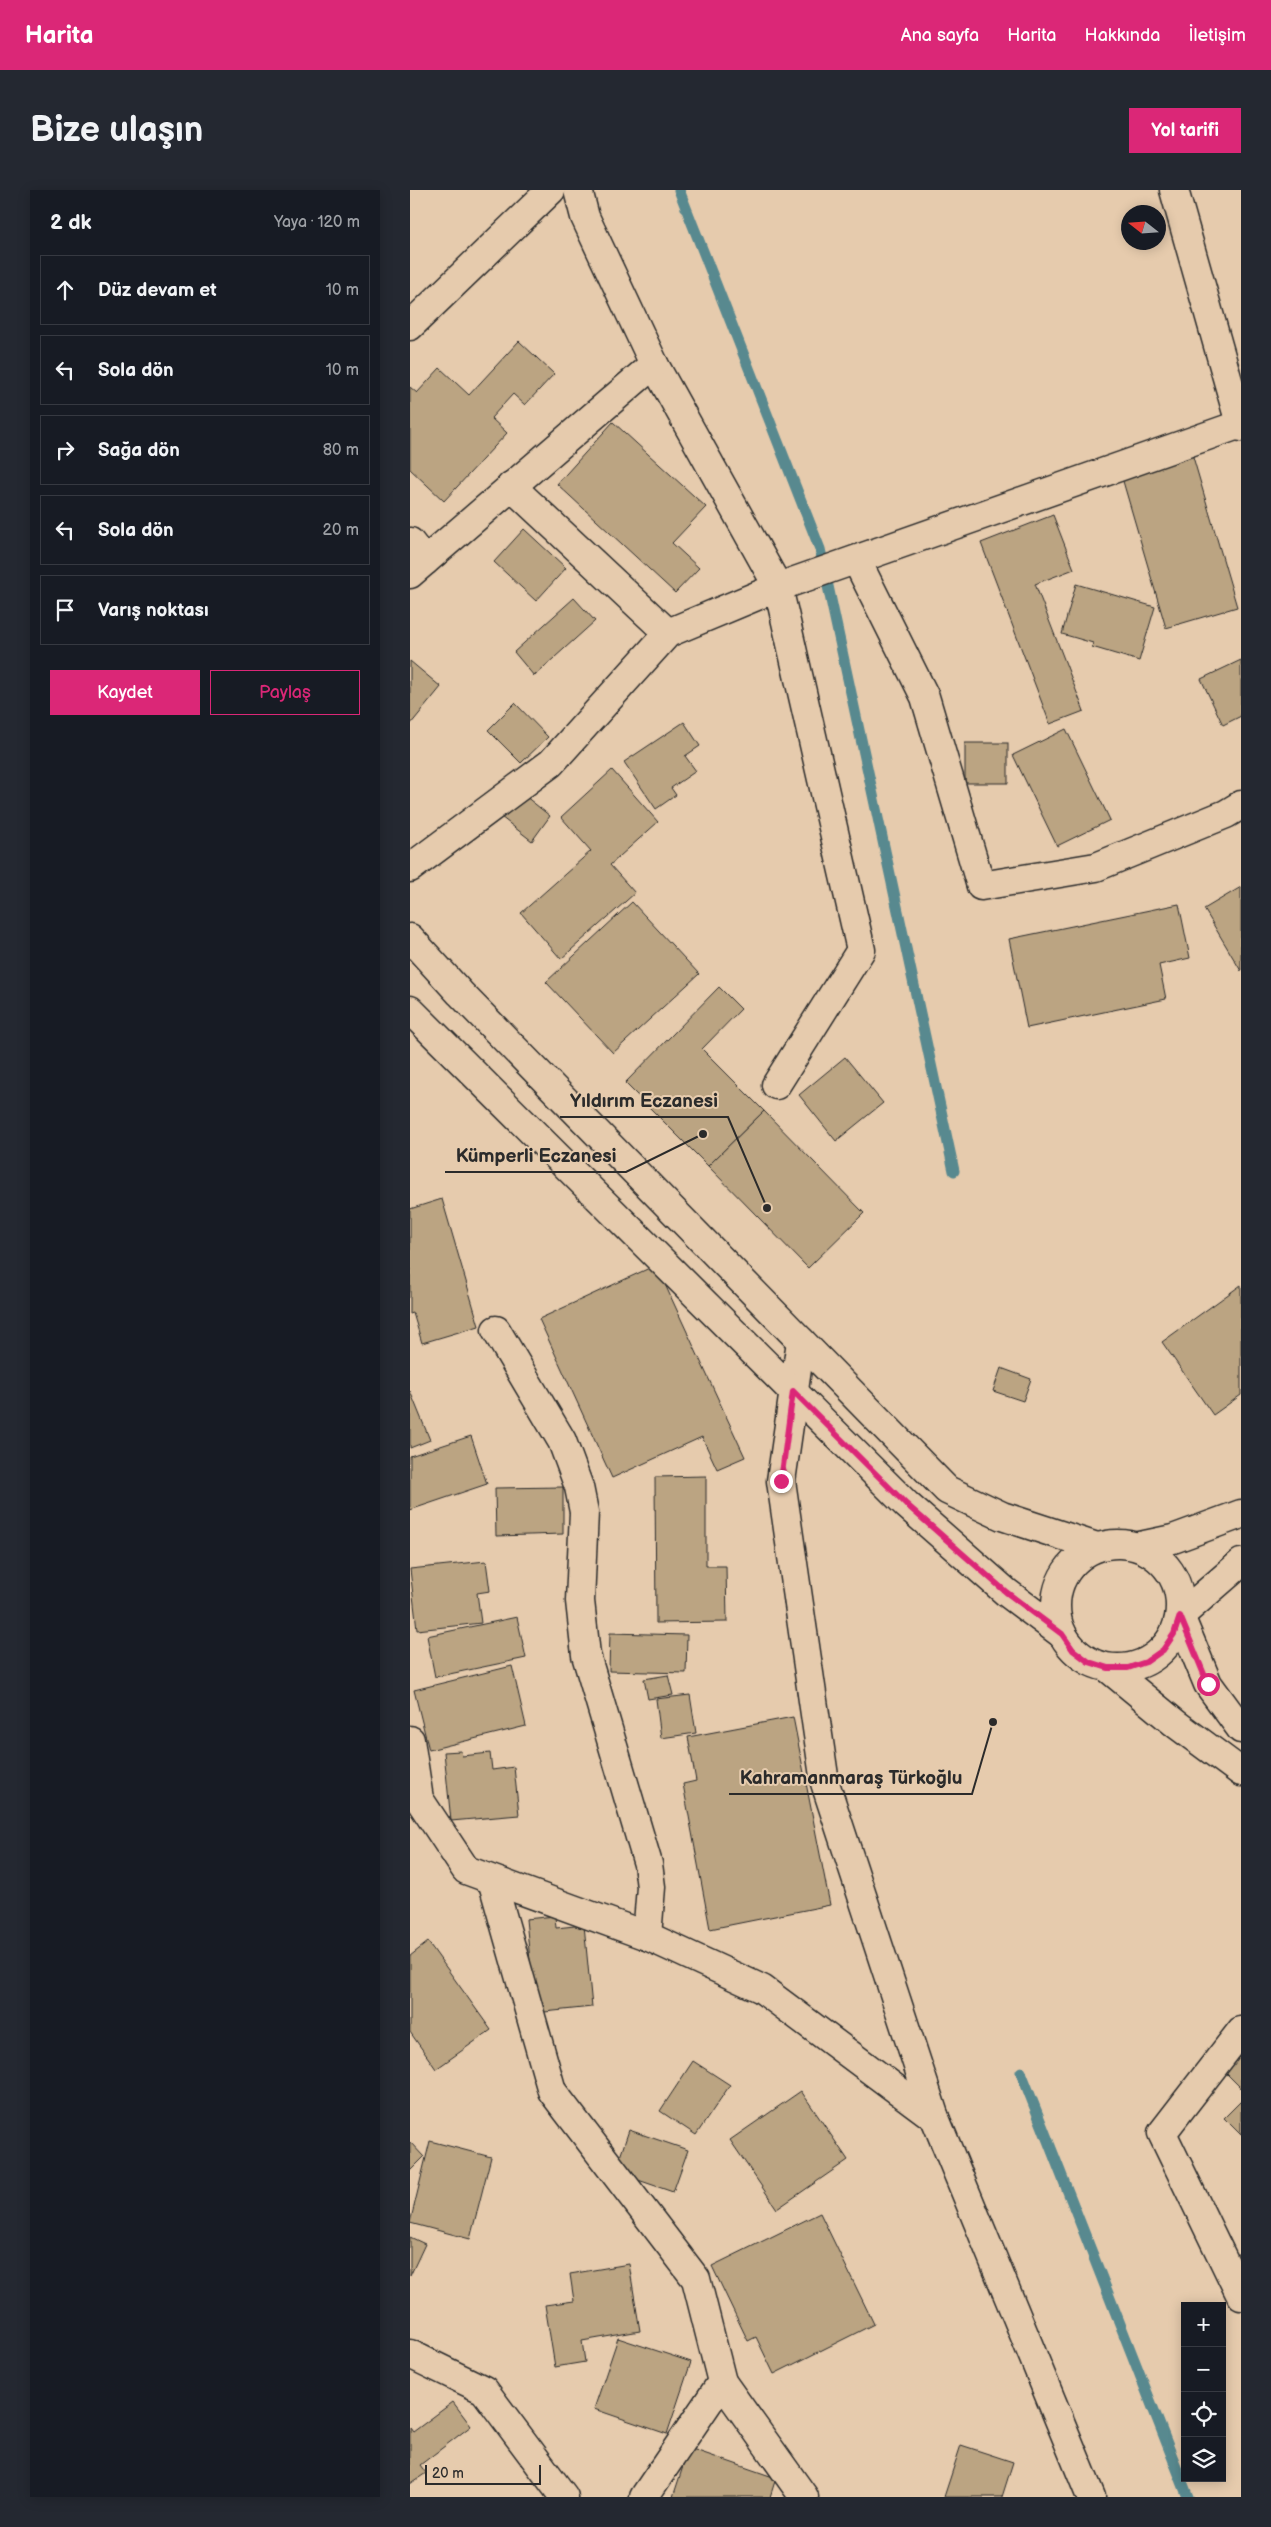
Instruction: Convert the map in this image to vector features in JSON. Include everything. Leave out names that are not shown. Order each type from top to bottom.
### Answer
[{"type":"street","points":[[410,326],[551,190]]},
{"type":"street","points":[[578,190],[585,217],[654,364],[789,583],[861,950],[776,1084]]},
{"type":"street","points":[[410,868],[551,763],[668,633],[789,583],[1241,425],[1174,190]]},
{"type":"street","points":[[415,559],[511,486],[654,364]]},
{"type":"street","points":[[511,486],[668,633]]},
{"type":"street","points":[[853,562],[925,697],[981,886],[1096,867],[1226,814],[1241,805]]},
{"type":"street","points":[[410,938],[460,993],[947,1490],[1002,1516],[1096,1546]]},
{"type":"street","points":[[410,1010],[906,1504],[1006,1592],[1062,1634]]},
{"type":"street","points":[[496,1330],[562,1441],[579,1487],[584,1512],[580,1601],[582,1627],[593,1683],[648,1864],[651,1887],[647,1936]]},
{"type":"street","points":[[801,1341],[781,1481],[825,1783],[935,2118],[1091,2497]]},
{"type":"street","points":[[1140,1546],[1173,1539],[1241,1514]]},
{"type":"street","points":[[1118,1542],[1140,1546],[1158,1557],[1172,1574],[1180,1594],[1180,1616],[1174,1634],[1163,1650],[1146,1662],[1128,1668],[1108,1668],[1089,1662],[1073,1650],[1062,1634],[1056,1614],[1056,1594],[1064,1574],[1078,1557],[1096,1546],[1118,1542]]},
{"type":"street","points":[[1180,1616],[1241,1562]]},
{"type":"street","points":[[1180,1616],[1208,1684],[1241,1729]]},
{"type":"street","points":[[1108,1668],[1176,1724],[1241,1772]]},
{"type":"street","points":[[410,1740],[415,1798],[466,1870],[647,1936],[762,1990],[935,2118]]},
{"type":"street","points":[[492,1880],[552,2092],[696,2279],[722,2382],[804,2497]]},
{"type":"street","points":[[1241,2031],[1162,2132],[1241,2296]]},
{"type":"street","points":[[410,2354],[484,2390],[564,2497]]},
{"type":"street","points":[[644,2497],[722,2382]]},
{"type":"building","points":[[519,341],[554,374],[525,405],[513,394],[491,418],[507,433],[444,501],[410,469],[410,387],[417,393],[440,368],[469,395]]},
{"type":"building","points":[[613,422],[706,507],[672,543],[699,568],[675,593],[557,484]]},
{"type":"building","points":[[1191,450],[1237,607],[1166,628],[1120,471]]},
{"type":"building","points":[[1053,515],[1074,569],[1035,584],[1084,711],[1050,724],[981,543]]},
{"type":"building","points":[[524,529],[566,568],[536,601],[494,562]]},
{"type":"building","points":[[1076,584],[1155,607],[1139,661],[1092,647],[1093,643],[1062,634]]},
{"type":"building","points":[[574,598],[595,621],[534,676],[514,652]]},
{"type":"building","points":[[1241,660],[1241,716],[1223,725],[1201,679]]},
{"type":"building","points":[[410,661],[441,687],[410,725]]},
{"type":"building","points":[[515,703],[548,737],[521,763],[488,730]]},
{"type":"building","points":[[684,722],[700,746],[685,756],[696,771],[671,788],[676,795],[656,809],[624,762]]},
{"type":"building","points":[[1066,729],[1110,820],[1057,846],[1013,755]]},
{"type":"building","points":[[965,743],[1008,743],[1008,783],[965,783]]},
{"type":"building","points":[[612,770],[658,822],[610,865],[635,893],[561,959],[521,913],[591,851],[561,817]]},
{"type":"building","points":[[520,792],[550,816],[532,841],[501,817]]},
{"type":"building","points":[[1241,887],[1241,971],[1204,909]]},
{"type":"building","points":[[632,902],[699,974],[613,1053],[546,982]]},
{"type":"building","points":[[1179,904],[1190,958],[1159,965],[1166,999],[1027,1028],[1009,939]]},
{"type":"building","points":[[719,987],[741,1009],[702,1049],[764,1111],[708,1166],[625,1083]]},
{"type":"building","points":[[845,1057],[883,1103],[836,1141],[799,1095]]},
{"type":"building","points":[[764,1111],[864,1213],[808,1268],[708,1166]]},
{"type":"building","points":[[442,1199],[479,1326],[422,1343],[413,1313],[410,1314],[410,1209]]},
{"type":"building","points":[[656,1265],[745,1457],[717,1469],[702,1437],[612,1478],[539,1319]]},
{"type":"building","points":[[1241,1285],[1241,1395],[1213,1415],[1162,1342]]},
{"type":"building","points":[[1001,1368],[1031,1379],[1023,1401],[993,1391]]},
{"type":"building","points":[[410,1391],[430,1440],[410,1448]]},
{"type":"building","points":[[471,1436],[487,1484],[410,1510],[410,1456]]},
{"type":"building","points":[[706,1476],[706,1566],[726,1566],[727,1622],[656,1623],[655,1477]]},
{"type":"building","points":[[563,1487],[563,1534],[496,1536],[495,1488]]},
{"type":"building","points":[[486,1561],[490,1591],[477,1593],[481,1623],[417,1630],[410,1569]]},
{"type":"building","points":[[517,1617],[526,1658],[435,1677],[427,1636]]},
{"type":"building","points":[[610,1633],[687,1635],[686,1673],[609,1671]]},
{"type":"building","points":[[512,1666],[526,1726],[429,1750],[414,1690]]},
{"type":"building","points":[[668,1675],[673,1695],[648,1699],[644,1679]]},
{"type":"building","points":[[690,1695],[696,1733],[661,1738],[656,1699]]},
{"type":"building","points":[[793,1717],[830,1905],[710,1929],[683,1784],[696,1781],[688,1737]]},
{"type":"building","points":[[461,1751],[462,1756],[490,1753],[492,1770],[514,1767],[519,1815],[451,1821],[444,1752]]},
{"type":"building","points":[[555,1916],[556,1928],[584,1925],[592,2007],[535,2013],[526,1919]]},
{"type":"building","points":[[428,1942],[491,2030],[436,2069],[410,2032],[410,1956]]},
{"type":"building","points":[[1241,2055],[1241,2088],[1225,2072]]},
{"type":"building","points":[[693,2061],[730,2085],[696,2135],[660,2111]]},
{"type":"building","points":[[801,2091],[848,2160],[777,2209],[730,2140]]},
{"type":"building","points":[[1241,2101],[1241,2135],[1224,2118]]},
{"type":"building","points":[[629,2130],[688,2150],[673,2192],[615,2172]]},
{"type":"building","points":[[430,2141],[491,2157],[470,2239],[410,2223]]},
{"type":"building","points":[[410,2142],[424,2157],[410,2171]]},
{"type":"building","points":[[820,2213],[874,2324],[774,2374],[756,2337],[748,2341],[712,2266]]},
{"type":"building","points":[[410,2237],[425,2244],[410,2276]]},
{"type":"building","points":[[629,2264],[640,2331],[582,2341],[585,2362],[555,2367],[545,2305],[574,2301],[570,2274]]},
{"type":"building","points":[[618,2338],[691,2362],[667,2434],[594,2409]]},
{"type":"building","points":[[453,2402],[471,2426],[420,2465],[426,2473],[410,2484],[410,2428],[413,2432]]},
{"type":"building","points":[[961,2445],[1013,2462],[1002,2497],[944,2497]]},
{"type":"building","points":[[689,2448],[776,2478],[770,2497],[673,2497]]},
{"type":"waterway","points":[[679,190],[820,549],[954,1171]]},
{"type":"waterway","points":[[1021,2072],[1188,2497]]},
{"type":"place","name":"Kümperli Eczanesi","points":[[703,1134]]},
{"type":"place","name":"Yıldırım Eczanesi","points":[[767,1208]]},
{"type":"place","name":"Kahramanmaraş Türkoğlu","points":[[993,1722]]},
{"type":"route","points":[[781,1481],[793,1391],[906,1504],[1006,1592],[1062,1634],[1073,1650],[1089,1662],[1108,1668],[1128,1668],[1146,1662],[1163,1650],[1174,1634],[1180,1616],[1208,1684]]}]
